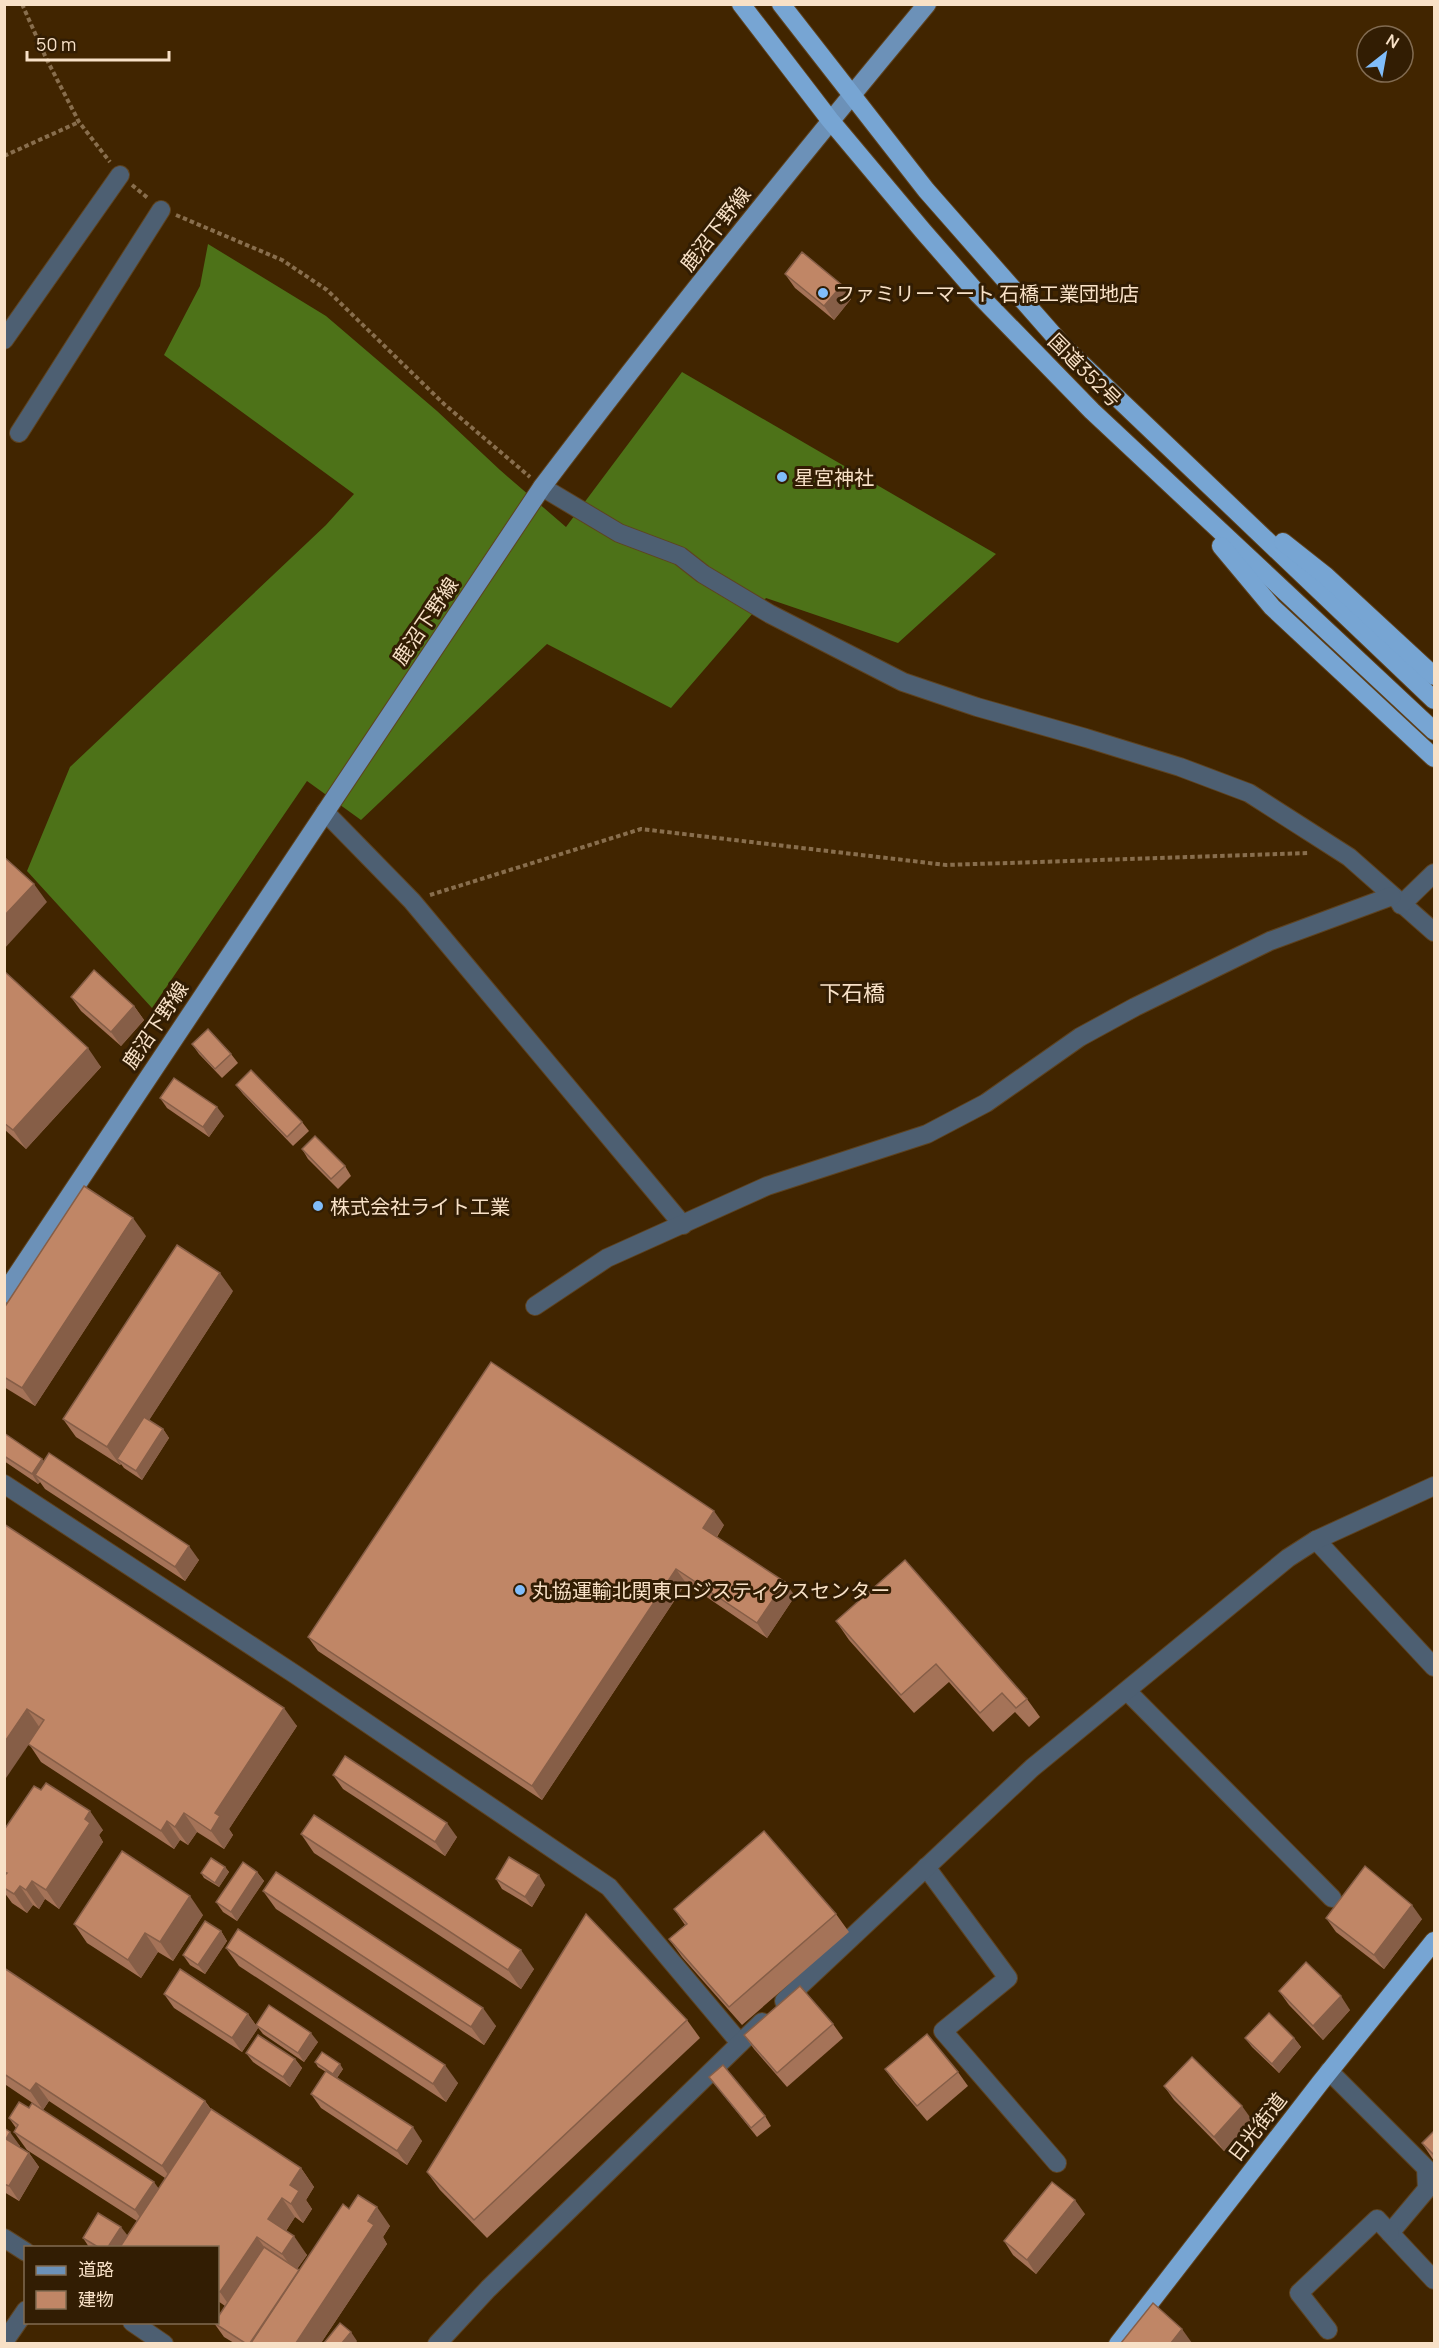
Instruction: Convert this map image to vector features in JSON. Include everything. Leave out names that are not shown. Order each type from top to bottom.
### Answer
[{"type":"highway","name":"国道352号","points":[[741,4],[830,120],[978,294],[1092,411],[1434,731]]},
{"type":"highway","name":"国道352号","points":[[781,4],[926,190],[1064,347],[1434,700]]},
{"type":"highway","points":[[1092,411],[1109,392]]},
{"type":"highway","points":[[1187,466],[1326,576],[1434,676]]},
{"type":"highway","points":[[1171,486],[1272,608],[1434,758]]},
{"type":"highway","name":"日光街道","points":[[1118,2343],[1329,2071],[1434,1941]]},
{"type":"main road","name":"鹿沼下野線","points":[[4,1294],[542,487],[621,382],[830,120],[927,4]]},
{"type":"street","points":[[4,339],[120,175]]},
{"type":"street","points":[[19,433],[161,210]]},
{"type":"street","points":[[542,487],[619,533],[680,556],[703,574],[770,614],[903,682],[977,708],[1180,766],[1249,794],[1340,852],[1434,932]]},
{"type":"street","points":[[325,812],[412,901],[683,1225]]},
{"type":"street","points":[[535,1306],[608,1258],[766,1186],[927,1134],[986,1103],[1080,1037],[1135,1007],[1270,941],[1397,900],[1434,873]]},
{"type":"street","points":[[4,1484],[296,1675],[609,1887],[740,2043]]},
{"type":"street","points":[[436,2343],[488,2289],[740,2043],[1032,1768],[1288,1558],[1316,1540],[1434,1485]]},
{"type":"street","points":[[1316,1540],[1434,1667]]},
{"type":"street","points":[[1127,1691],[1332,1898]]},
{"type":"street","points":[[926,1867],[1008,1978],[943,2031],[1057,2163]]},
{"type":"street","points":[[1329,2071],[1426,2168],[1427,2189],[1390,2233]]},
{"type":"street","points":[[1328,2330],[1299,2293],[1377,2219],[1434,2280]]},
{"type":"street","points":[[4,2238],[24,2251]]},
{"type":"street","points":[[4,2342],[24,2313]]},
{"type":"street","points":[[135,2324],[164,2343]]},
{"type":"path","points":[[22,4],[46,58],[79,122],[120,175],[161,210],[201,224],[282,260],[327,290],[444,404],[542,487]]},
{"type":"path","points":[[4,156],[79,122]]},
{"type":"path","points":[[412,901],[641,829],[946,865],[1340,852]]},
{"type":"green space","points":[[208,244],[326,316],[437,411],[566,527],[682,372],[996,554],[898,643],[766,598],[671,708],[547,644],[361,820],[307,781],[152,1008],[27,871],[70,767],[326,525],[354,494],[164,355],[200,286]]},
{"type":"building","points":[[802,252],[842,285],[824,306],[785,274]]},
{"type":"building","points":[[4,857],[34,884],[4,916]]},
{"type":"building","points":[[94,970],[134,1006],[111,1032],[71,997]]},
{"type":"building","points":[[4,971],[88,1048],[13,1130],[4,1123]]},
{"type":"building","points":[[208,1029],[231,1054],[215,1069],[192,1044]]},
{"type":"building","points":[[251,1070],[302,1122],[287,1137],[236,1085]]},
{"type":"building","points":[[174,1078],[217,1107],[203,1127],[160,1098]]},
{"type":"building","points":[[315,1136],[345,1166],[331,1179],[302,1149]]},
{"type":"building","points":[[84,1186],[133,1218],[22,1388],[4,1377],[4,1308]]},
{"type":"building","points":[[177,1245],[220,1273],[107,1447],[63,1419]]},
{"type":"building","name":"丸協運輸北関東ロジスティクスセンター","points":[[491,1362],[714,1511],[703,1528],[785,1582],[757,1623],[676,1569],[532,1786],[308,1637]]},
{"type":"building","points":[[144,1417],[163,1429],[136,1471],[117,1459]]},
{"type":"building","points":[[4,1433],[42,1459],[32,1474],[4,1456]]},
{"type":"building","points":[[49,1453],[189,1546],[175,1567],[35,1475]]},
{"type":"building","points":[[4,1524],[284,1708],[215,1813],[220,1816],[211,1831],[184,1813],[175,1827],[167,1821],[161,1831],[28,1744],[44,1720],[27,1709],[4,1743]]},
{"type":"building","points":[[905,1560],[1027,1699],[1016,1708],[1002,1693],[980,1713],[936,1664],[901,1695],[836,1621]]},
{"type":"building","points":[[345,1756],[447,1823],[435,1842],[333,1775]]},
{"type":"building","points":[[46,1783],[90,1811],[85,1819],[90,1823],[46,1890],[32,1881],[26,1890],[20,1886],[14,1894],[4,1888],[4,1876],[7,1873],[4,1872],[4,1830],[34,1786],[41,1790]]},
{"type":"building","points":[[314,1815],[521,1950],[508,1970],[301,1834]]},
{"type":"building","points":[[764,1831],[836,1914],[729,2007],[669,1939],[687,1924],[674,1909]]},
{"type":"building","points":[[122,1851],[190,1896],[160,1942],[145,1933],[128,1960],[74,1924]]},
{"type":"building","points":[[509,1857],[539,1875],[525,1897],[496,1879]]},
{"type":"building","points":[[211,1858],[225,1867],[215,1883],[201,1873]]},
{"type":"building","points":[[243,1862],[257,1872],[231,1912],[216,1902]]},
{"type":"building","points":[[1365,1866],[1412,1905],[1374,1955],[1326,1918]]},
{"type":"building","points":[[276,1872],[483,2008],[471,2027],[263,1891]]},
{"type":"building","points":[[586,1914],[687,2020],[474,2220],[427,2172]]},
{"type":"building","points":[[205,1921],[221,1931],[198,1965],[183,1955]]},
{"type":"building","points":[[238,1929],[445,2065],[433,2084],[226,1948]]},
{"type":"building","points":[[1306,1962],[1341,1996],[1313,2026],[1279,1991]]},
{"type":"building","points":[[4,1968],[205,2101],[162,2166],[36,2083],[30,2091],[4,2074]]},
{"type":"building","points":[[180,1969],[248,2014],[232,2038],[164,1994]]},
{"type":"building","points":[[800,1986],[833,2024],[777,2073],[744,2035]]},
{"type":"building","points":[[269,2005],[311,2033],[298,2053],[256,2025]]},
{"type":"building","points":[[1269,2013],[1294,2038],[1272,2064],[1245,2038]]},
{"type":"building","points":[[927,2034],[958,2072],[917,2106],[885,2069]]},
{"type":"building","points":[[258,2035],[295,2059],[283,2077],[246,2053]]},
{"type":"building","points":[[322,2052],[340,2064],[333,2074],[315,2062]]},
{"type":"building","points":[[1192,2057],[1242,2106],[1214,2137],[1164,2086]]},
{"type":"building","points":[[723,2065],[765,2116],[751,2128],[709,2077]]},
{"type":"building","points":[[326,2071],[413,2127],[397,2151],[311,2094]]},
{"type":"building","points":[[19,2102],[29,2108],[32,2103],[154,2182],[135,2210],[14,2132],[18,2125],[9,2118]]},
{"type":"building","points":[[211,2109],[301,2168],[290,2185],[299,2191],[291,2204],[282,2198],[268,2219],[294,2236],[282,2254],[257,2237],[220,2292],[219,2246],[121,2246]]},
{"type":"building","points":[[4,2128],[10,2132],[6,2139],[29,2153],[9,2186],[4,2184]]},
{"type":"building","points":[[1434,2131],[1434,2155],[1422,2143]]},
{"type":"building","points":[[1052,2182],[1075,2200],[1027,2260],[1004,2241]]},
{"type":"building","points":[[358,2195],[377,2207],[368,2221],[374,2225],[296,2343],[251,2343],[343,2204],[349,2209]]},
{"type":"building","points":[[98,2213],[121,2227],[109,2246],[96,2246],[83,2238]]},
{"type":"building","points":[[264,2247],[299,2270],[250,2343],[245,2343],[216,2324],[219,2324],[219,2315]]},
{"type":"building","points":[[1153,2303],[1182,2329],[1171,2343],[1121,2343]]},
{"type":"building","points":[[340,2323],[351,2332],[342,2343],[324,2343]]},
{"type":"place","name":"ファミリーマート 石橋工業団地店","points":[[823,293]]},
{"type":"place","name":"星宮神社","points":[[782,477]]},
{"type":"place","name":"株式会社ライト工業","points":[[318,1206]]},
{"type":"place","name":"丸協運輸北関東ロジスティクスセンター","points":[[520,1590]]},
{"type":"district","name":"下石橋","points":[[852,993]]}]
